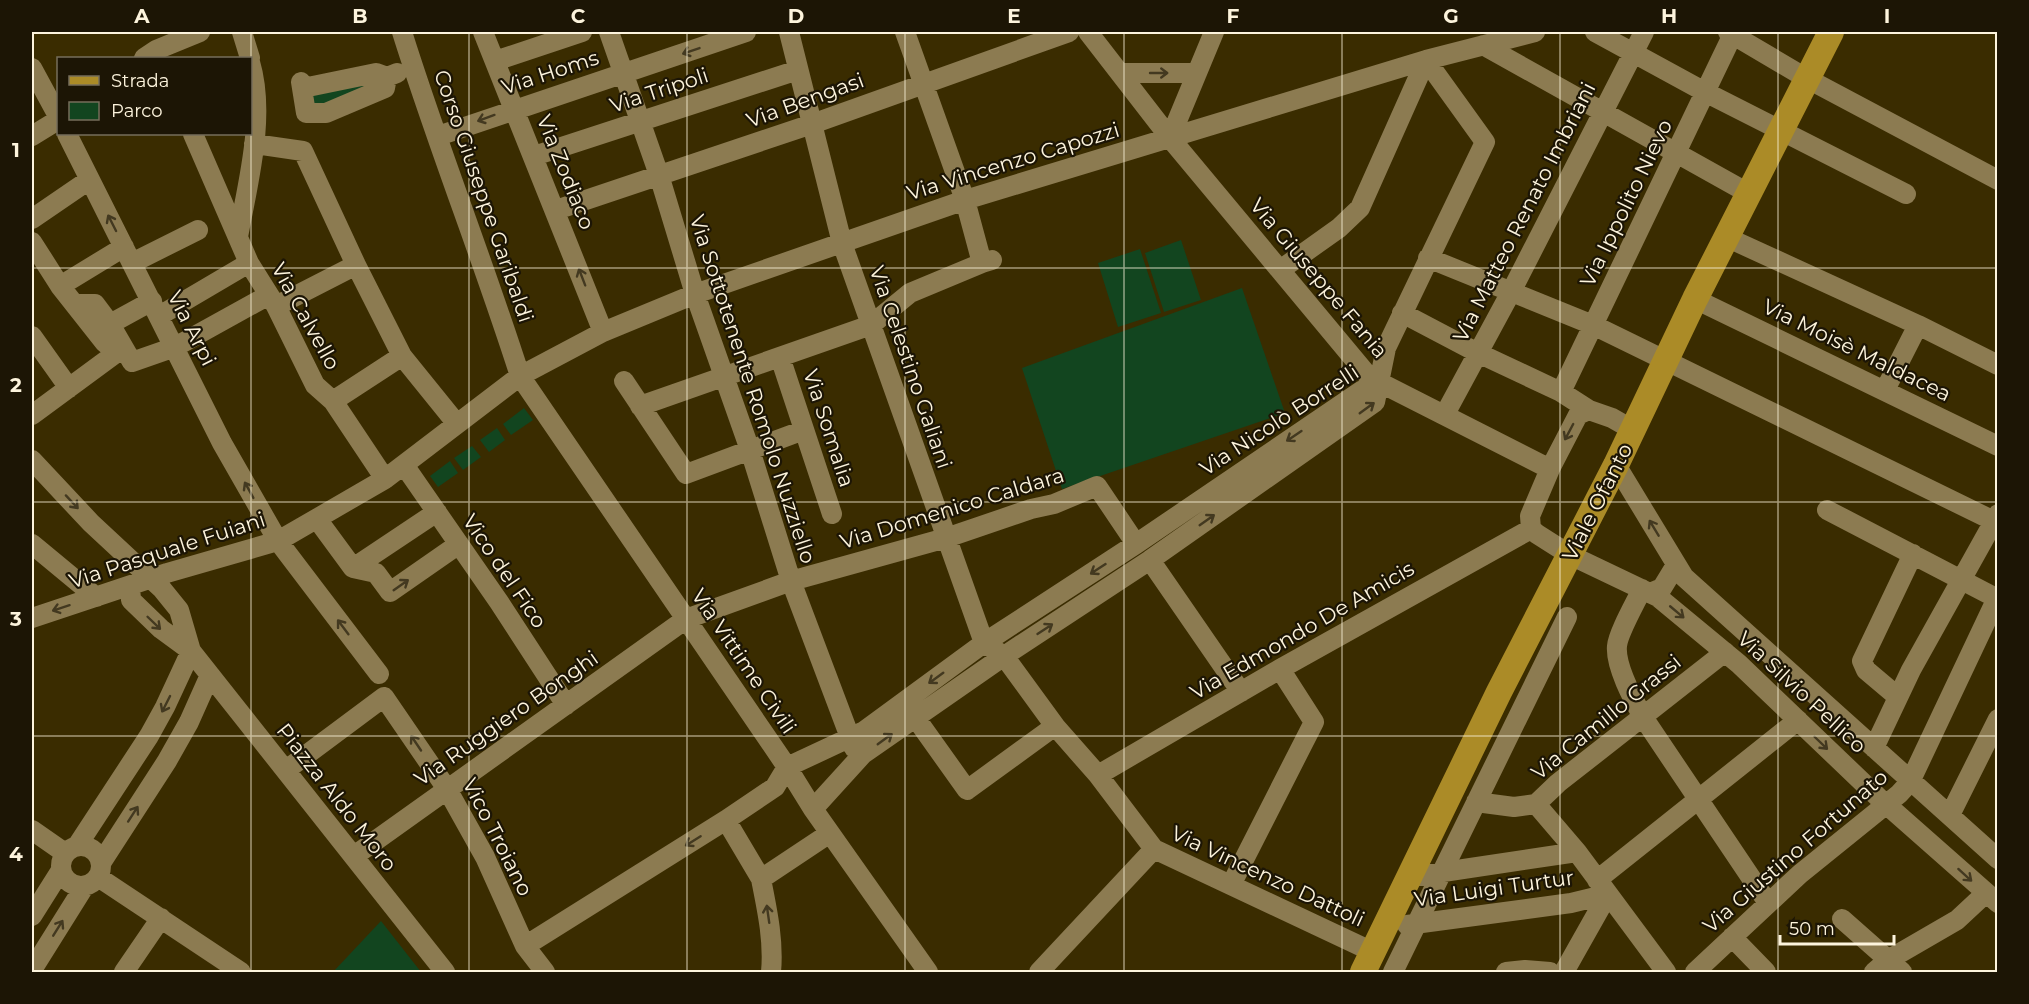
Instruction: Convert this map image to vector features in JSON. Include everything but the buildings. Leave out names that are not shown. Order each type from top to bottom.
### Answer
[{"type":"main road","name":"Viale Ofanto","points":[[1369,962],[1499,692],[1616,465],[1695,299],[1830,32]]},
{"type":"street","points":[[159,49],[200,32]]},
{"type":"street","points":[[242,32],[249,57]]},
{"type":"street","name":"Corso Giuseppe Garibaldi","points":[[402,32],[500,310],[520,376]]},
{"type":"street","name":"Via Zodiaco","points":[[483,32],[603,332]]},
{"type":"street","points":[[495,61],[582,32]]},
{"type":"street","name":"Via Sottotenente Romolo Nuzziello","points":[[609,32],[659,175],[695,294],[750,450],[791,581],[859,759]]},
{"type":"street","name":"Via Homs","points":[[438,136],[746,32]]},
{"type":"street","name":"Via Celestino Galiani","points":[[789,32],[842,243],[984,643]]},
{"type":"street","points":[[640,406],[871,325],[910,293],[987,262],[906,32]]},
{"type":"street","name":"Via Bengasi","points":[[556,210],[812,124],[923,82],[1069,32]]},
{"type":"street","name":"Via Giuseppe Fania","points":[[1088,32],[1170,138],[1370,377],[1550,469]]},
{"type":"street","points":[[1170,138],[1214,32]]},
{"type":"street","name":"Via Vincenzo Capozzi","points":[[520,376],[603,332],[695,294],[965,200],[1426,60],[1534,32]]},
{"type":"street","points":[[1594,32],[1780,131],[1906,194]]},
{"type":"street","name":"Via Matteo Renato Imbriani","points":[[1445,414],[1644,32]]},
{"type":"street","points":[[1730,33],[1806,78],[1998,180]]},
{"type":"street","name":"Via Ippolito Nievo","points":[[1561,392],[1676,154],[1730,33]]},
{"type":"street","points":[[1483,45],[1748,193]]},
{"type":"street","points":[[1379,383],[1386,348],[1485,142],[1426,60]]},
{"type":"street","points":[[1280,270],[1339,228],[1360,208],[1426,60]]},
{"type":"street","points":[[386,83],[376,73],[302,85],[306,113],[326,113],[386,83],[413,66]]},
{"type":"street","points":[[238,237],[254,144],[256,80],[252,67]]},
{"type":"street","points":[[32,68],[57,116]]},
{"type":"street","name":"Via Tripoli","points":[[534,156],[798,70]]},
{"type":"street","points":[[1120,73],[1197,73]]},
{"type":"street","points":[[32,136],[57,119]]},
{"type":"street","name":"Via Arpi","points":[[67,135],[222,443],[278,541]]},
{"type":"street","name":"Via Calvello","points":[[193,135],[249,263],[272,300],[315,384],[333,401],[384,479]]},
{"type":"street","points":[[254,144],[303,151],[356,265],[402,356],[457,424]]},
{"type":"street","points":[[32,219],[89,180]]},
{"type":"street","points":[[60,286],[128,255],[198,230]]},
{"type":"street","points":[[1726,237],[1918,325],[1998,365]]},
{"type":"street","points":[[32,242],[60,286],[75,304],[132,362],[175,347],[272,300],[356,265]]},
{"type":"street","name":"Via Silvio Pellico","points":[[1428,258],[1593,325],[1996,519],[1898,697],[1874,748]]},
{"type":"street","points":[[110,324],[156,308],[249,263]]},
{"type":"street","name":"Via Moisè Maldacea","points":[[1695,299],[1998,446]]},
{"type":"street","points":[[75,304],[95,304],[110,324],[114,346]]},
{"type":"street","points":[[1402,313],[1478,353],[1561,392],[1589,410],[1612,418],[1633,430]]},
{"type":"street","points":[[1886,390],[1918,325]]},
{"type":"street","points":[[32,336],[69,388]]},
{"type":"street","points":[[32,415],[69,388],[114,346]]},
{"type":"street","points":[[333,401],[402,356]]},
{"type":"street","name":"Via Somalia","points":[[780,357],[832,514]]},
{"type":"street","name":"Via Pasquale Fuiani","points":[[32,618],[153,578],[278,541],[384,479],[520,376]]},
{"type":"street","name":"Via Vittime Civili","points":[[520,376],[787,767],[813,809],[928,972]]},
{"type":"street","points":[[624,381],[686,474],[804,430]]},
{"type":"street","name":"Via Nicolò Borrelli","points":[[787,767],[864,731],[984,643],[1136,544],[1361,391],[1379,383]]},
{"type":"street","name":"Via Nicolò Borrelli","points":[[813,809],[859,759],[915,717],[1150,560],[1375,402],[1379,383]]},
{"type":"street","points":[[1532,529],[1530,516],[1550,469],[1578,415],[1589,410]]},
{"type":"street","name":"Piazza Aldo Moro","points":[[32,460],[91,523],[153,578],[179,610],[191,651]]},
{"type":"street","name":"Vico del Fico","points":[[404,465],[499,602],[566,705]]},
{"type":"street","name":"Via Silvio Pellico","points":[[1616,465],[1684,577],[1998,859]]},
{"type":"street","name":"Via Domenico Caldara","points":[[686,619],[791,581],[946,538],[1031,509],[1054,504],[1097,486],[1136,544]]},
{"type":"street","points":[[1827,510],[1997,598]]},
{"type":"street","points":[[353,568],[437,512]]},
{"type":"street","points":[[317,519],[353,568],[376,573],[390,592],[459,544]]},
{"type":"street","name":"Via Silvio Pellico","points":[[1532,529],[1570,555],[1658,597],[1725,652],[1886,804],[1992,898]]},
{"type":"street","name":"Via Edmondo De Amicis","points":[[1098,775],[1280,669],[1532,529]]},
{"type":"street","points":[[278,541],[379,674]]},
{"type":"street","points":[[32,544],[96,597]]},
{"type":"street","points":[[1898,697],[1866,670],[1862,661],[1913,554]]},
{"type":"street","points":[[1150,560],[1241,692]]},
{"type":"street","points":[[1676,565],[1662,588],[1646,591],[1617,644],[1618,659],[1631,695],[1643,717],[1768,903]]},
{"type":"street","name":"Piazza Aldo Moro","points":[[130,586],[131,600],[161,629],[191,651],[445,972]]},
{"type":"street","name":"Via Giustino Fortunato","points":[[1695,972],[1800,874],[1910,782],[1997,598]]},
{"type":"street","points":[[1394,972],[1568,617]]},
{"type":"street","name":"Via Ruggiero Bonghi","points":[[354,856],[686,619]]},
{"type":"street","name":"Via Vincenzo Dattoli","points":[[984,643],[1004,656],[1055,726],[1098,775],[1154,849],[1231,885],[1369,962]]},
{"type":"street","points":[[32,916],[68,856],[149,736],[191,651]]},
{"type":"street","name":"Via Camillo Grassi","points":[[1476,802],[1514,807],[1536,804],[1558,783],[1725,652]]},
{"type":"street","points":[[1231,885],[1314,722],[1280,669]]},
{"type":"street","points":[[32,970],[95,876],[167,761],[189,722],[210,675]]},
{"type":"street","name":"Vico Troiano","points":[[286,770],[384,697],[447,789],[485,857],[525,946],[545,972]]},
{"type":"street","points":[[915,717],[967,790],[1055,726]]},
{"type":"street","points":[[1950,815],[1998,719]]},
{"type":"street","points":[[1564,972],[1603,887],[1700,800],[1798,720]]},
{"type":"street","points":[[525,946],[775,787],[787,767]]},
{"type":"street","name":"Via Luigi Turtur","points":[[1536,804],[1577,852],[1666,972]]},
{"type":"street","points":[[726,820],[761,879],[768,915],[771,972]]},
{"type":"street","points":[[32,830],[68,856]]},
{"type":"street","points":[[761,879],[830,833]]},
{"type":"street","points":[[68,856],[91,848],[96,852],[95,876]]},
{"type":"street","points":[[1039,972],[1154,849]]},
{"type":"street","points":[[1410,877],[1577,852]]},
{"type":"street","points":[[68,856],[65,879],[70,884],[95,876]]},
{"type":"street","points":[[95,876],[241,972]]},
{"type":"street","name":"Via Luigi Turtur","points":[[1387,925],[1417,925],[1571,903],[1603,887]]},
{"type":"street","points":[[1842,919],[1888,968],[1992,898]]},
{"type":"street","points":[[128,971],[160,918]]},
{"type":"street","points":[[1732,937],[1766,972]]},
{"type":"street","points":[[1506,972],[1525,970],[1550,972]]},
{"type":"green space","points":[[373,77],[378,85],[313,107],[312,90]]},
{"type":"green space","points":[[1181,240],[1201,300],[1164,312],[1145,253]]},
{"type":"green space","points":[[1140,249],[1161,313],[1118,327],[1098,263]]},
{"type":"green space","points":[[1242,288],[1285,413],[1062,489],[1022,368]]},
{"type":"green space","points":[[524,408],[533,420],[511,435],[503,424]]},
{"type":"green space","points":[[497,428],[505,440],[489,452],[480,440]]},
{"type":"green space","points":[[472,446],[481,457],[463,470],[454,458]]},
{"type":"green space","points":[[450,461],[458,473],[438,487],[430,476]]},
{"type":"green space","points":[[381,921],[421,972],[333,972]]}]
